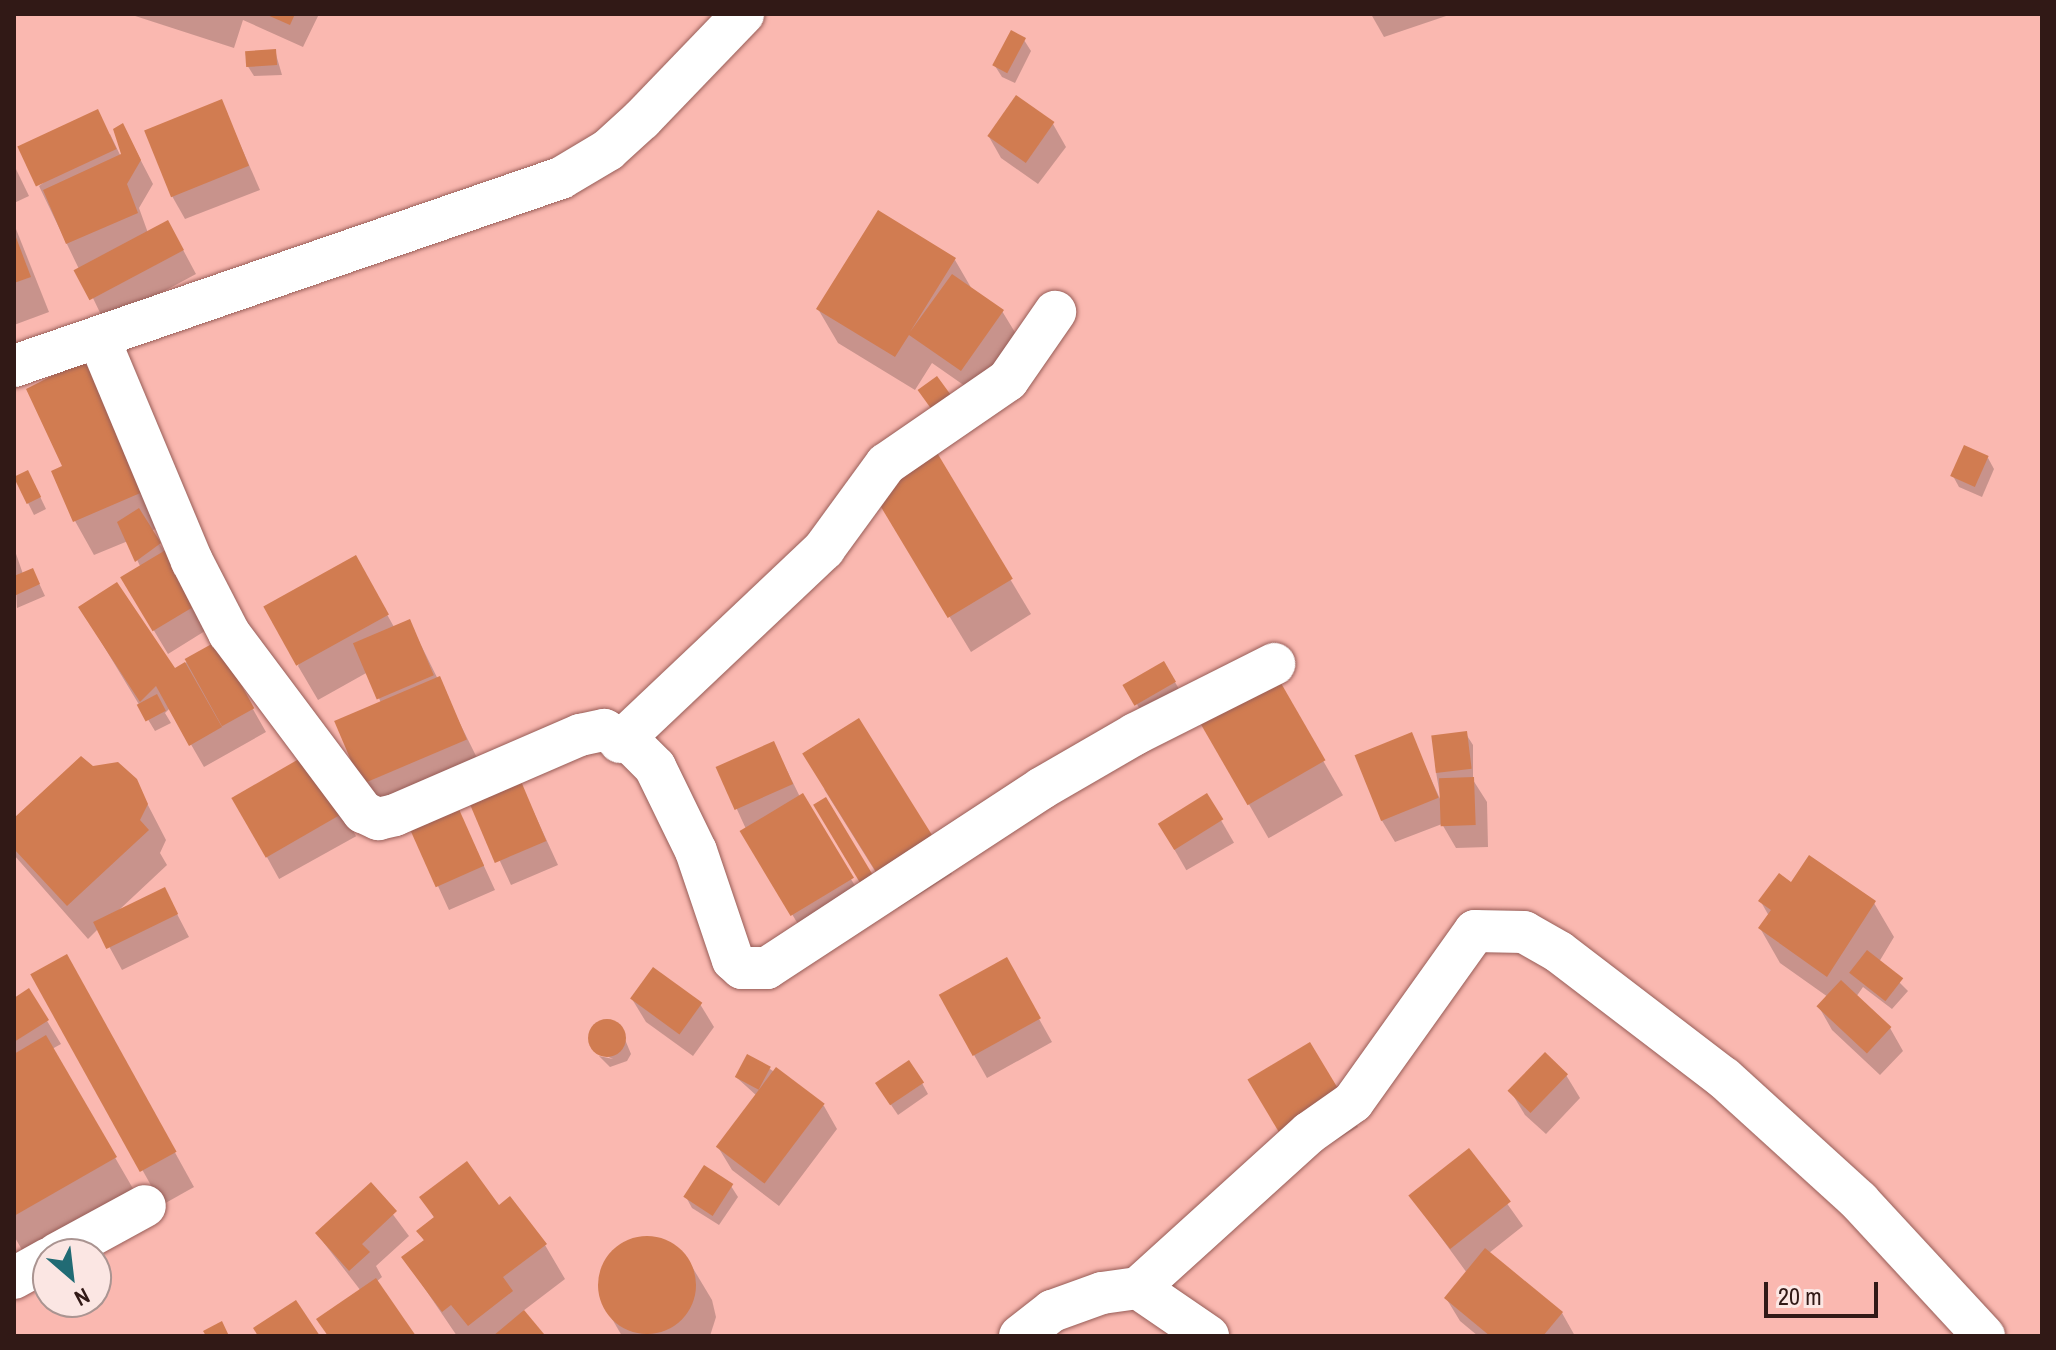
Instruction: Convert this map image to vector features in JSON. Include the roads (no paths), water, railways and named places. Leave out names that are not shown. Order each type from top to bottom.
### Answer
[{"type":"street","points":[[14,366],[561,178],[631,130],[743,14]]},
{"type":"street","points":[[620,742],[824,549],[886,464],[1008,380],[1055,312]]},
{"type":"street","points":[[99,339],[192,561],[229,633],[363,812],[378,819],[395,815],[580,735],[604,730],[620,742],[634,746],[655,767],[696,851],[733,960],[754,971],[792,953],[1042,788],[1135,734],[1274,664]]},
{"type":"street","points":[[1020,1336],[1052,1311],[1102,1293],[1138,1288],[1309,1133],[1353,1102],[1475,931],[1524,932],[1559,952],[1724,1078],[1859,1201],[1984,1336]]},
{"type":"street","points":[[86,1238],[145,1206]]},
{"type":"street","points":[[14,1278],[32,1268]]},
{"type":"street","points":[[1138,1288],[1208,1336]]}]
